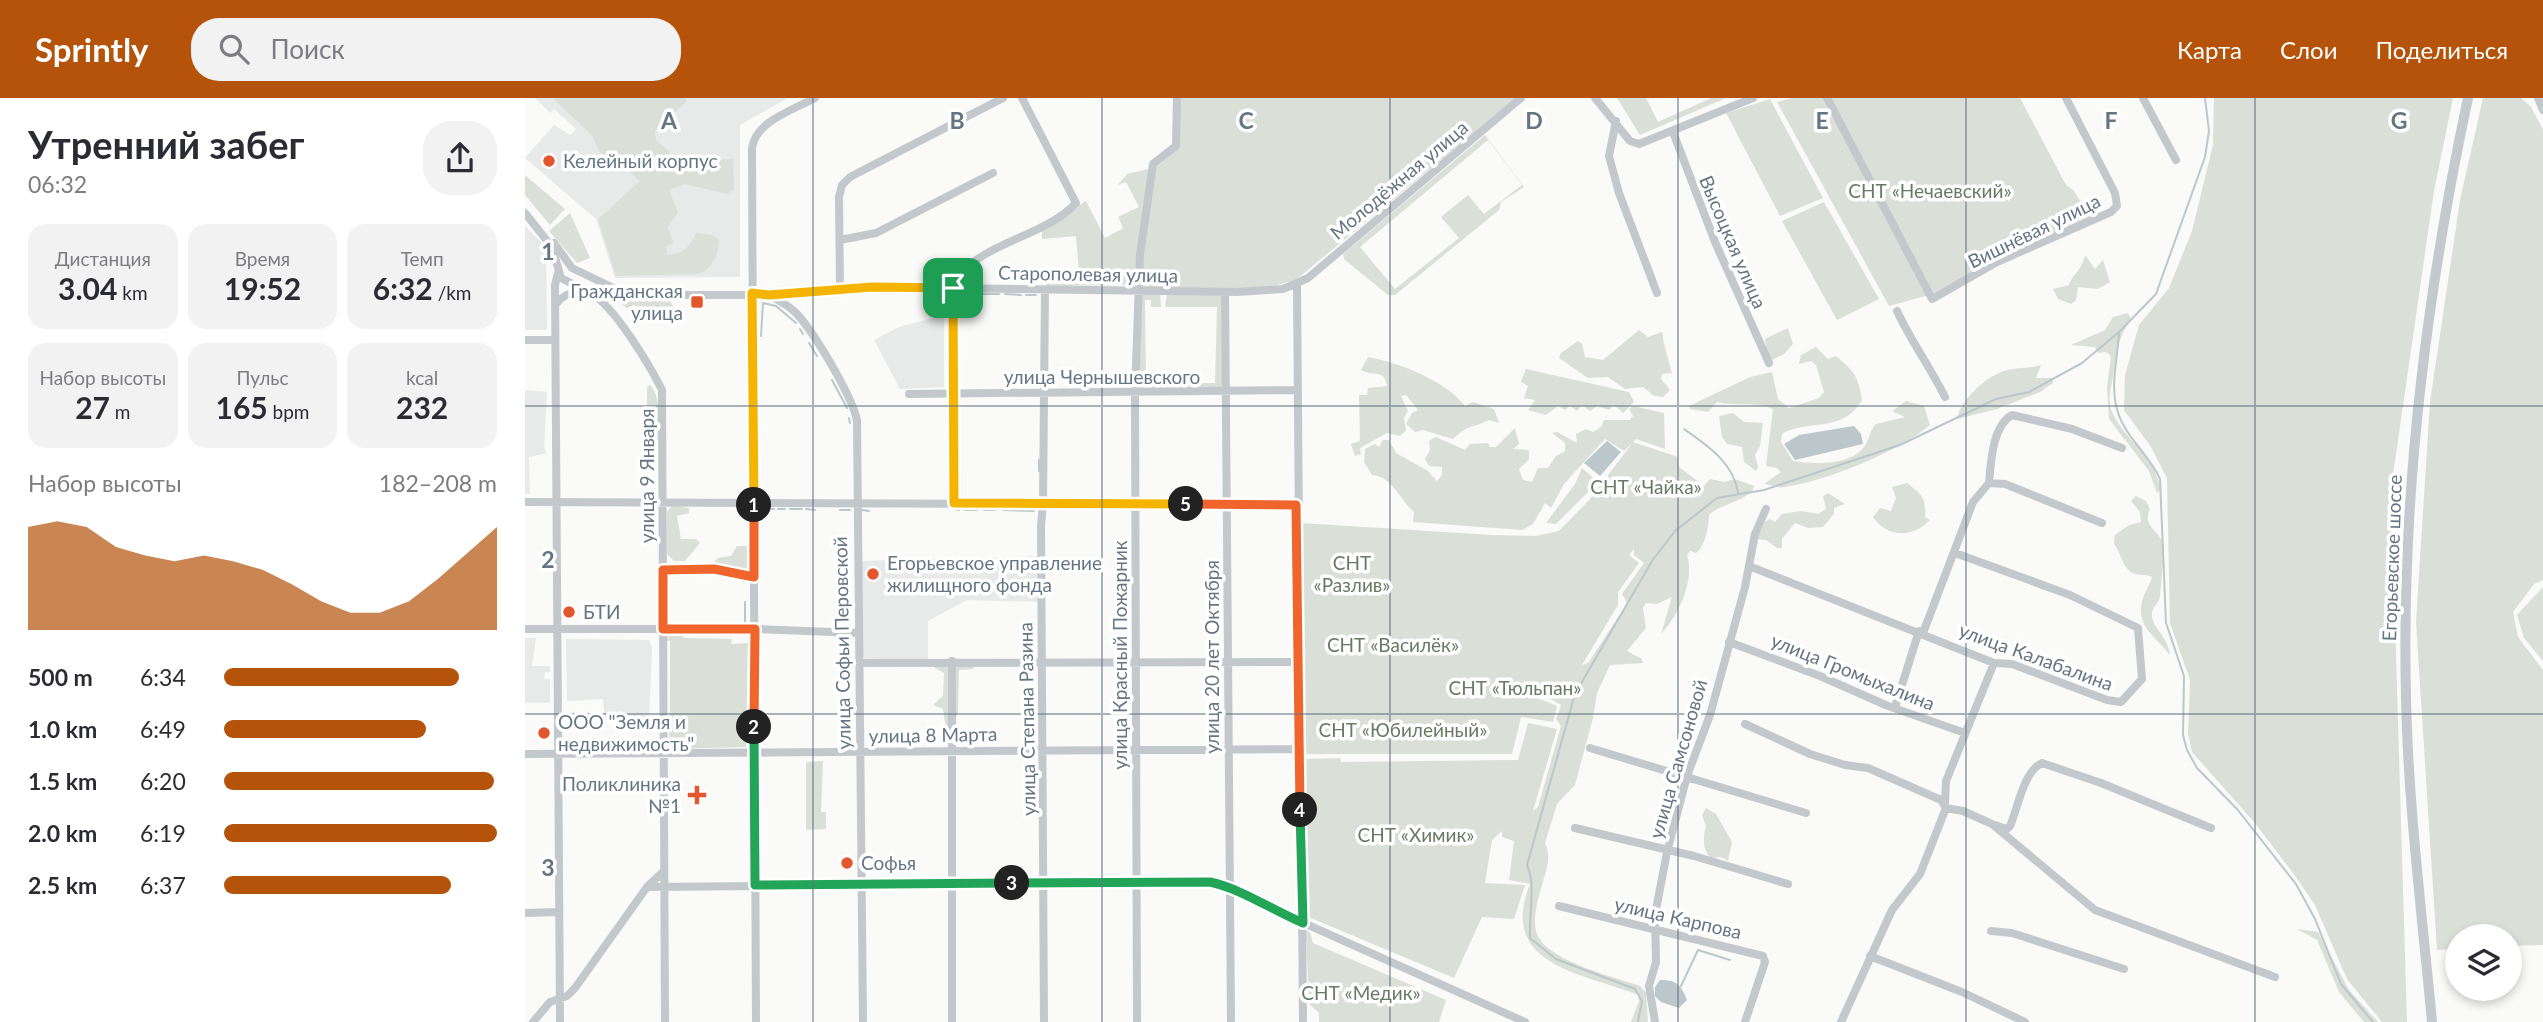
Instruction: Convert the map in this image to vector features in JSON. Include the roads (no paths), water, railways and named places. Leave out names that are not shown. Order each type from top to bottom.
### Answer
[{"type":"main road","name":"Егорьевское шоссе","points":[[2432,1022],[2406,697],[2406,595],[2415,433],[2430,303],[2468,98]]},
{"type":"street","points":[[756,1022],[752,149],[754,137],[761,128],[815,98]]},
{"type":"street","points":[[840,289],[839,197],[847,180],[1003,98]]},
{"type":"street","points":[[954,503],[953,288],[957,278],[970,265],[1068,211],[1076,203],[1022,98]]},
{"type":"street","name":"улица Красный Пожарник","points":[[1137,1022],[1135,393],[1138,289],[1153,164],[1176,146],[1177,98]]},
{"type":"street","name":"Молодёжная улица","points":[[1297,286],[1521,98]]},
{"type":"street","points":[[1595,98],[1630,141],[1639,144],[1673,132],[1739,101],[1753,98]]},
{"type":"street","name":"Вишнёвая улица","points":[[1827,98],[1932,299],[1997,262],[2111,212],[2117,205],[2115,193],[2066,98]]},
{"type":"street","points":[[2143,98],[2176,160]]},
{"type":"street","points":[[2538,98],[2543,110]]},
{"type":"street","points":[[1616,121],[1609,156],[1619,192],[1657,293]]},
{"type":"street","name":"Высоцкая улица","points":[[1673,132],[1715,242],[1769,363]]},
{"type":"street","points":[[840,240],[876,233],[993,173]]},
{"type":"street","points":[[525,210],[571,267],[573,276],[568,280],[556,304]]},
{"type":"street","points":[[525,210],[552,247],[561,278],[568,280]]},
{"type":"street","points":[[560,1022],[555,285],[563,265],[627,294]]},
{"type":"street","name":"улица 9 Января","points":[[568,280],[588,292],[613,316],[662,390],[665,1022]]},
{"type":"street","points":[[1297,286],[1296,505],[1303,1022]]},
{"type":"street","name":"Старополевая улица","points":[[588,292],[769,295],[840,289],[953,288],[1225,292],[1297,286]]},
{"type":"street","name":"улица Степана Разина","points":[[1045,290],[1044,503],[1041,526],[1045,1022]]},
{"type":"street","points":[[556,304],[570,293],[588,292]]},
{"type":"street","name":"улица 20 лет Октября","points":[[1225,292],[1231,1022]]},
{"type":"street","name":"улица Софьи Перовской","points":[[769,295],[786,304],[804,323],[853,408],[858,433],[857,663],[863,884],[863,1022]]},
{"type":"street","points":[[1897,311],[1915,350],[1931,370],[1945,397]]},
{"type":"street","points":[[525,340],[555,340]]},
{"type":"street","name":"улица Чернышевского","points":[[909,394],[1296,390]]},
{"type":"street","points":[[1895,707],[1921,632],[1975,498],[1989,483],[1993,452],[2001,428],[2012,415],[2072,429],[2122,448]]},
{"type":"street","points":[[1989,483],[2005,484],[2102,523]]},
{"type":"street","points":[[525,502],[1296,505]]},
{"type":"street","name":"улица Самсоновой","points":[[1655,1022],[1649,986],[1655,962],[1655,915],[1667,852],[1687,776],[1705,734],[1755,534],[1766,509]]},
{"type":"street","name":"улица Калабалина","points":[[1749,566],[1994,663],[2012,664],[2118,702],[2136,689],[2142,678],[2139,631],[2136,626],[2070,594],[1955,553]]},
{"type":"street","points":[[663,568],[714,569],[754,577]]},
{"type":"street","points":[[525,629],[755,629],[857,633]]},
{"type":"street","name":"улица Громыхалина","points":[[1729,642],[1748,646],[1965,733]]},
{"type":"street","points":[[952,661],[950,749],[953,1022]]},
{"type":"street","points":[[857,663],[1298,662]]},
{"type":"street","points":[[1842,1022],[1897,902],[1920,874],[1946,805],[1946,781],[1994,663]]},
{"type":"street","points":[[1745,724],[1810,754],[1845,765],[1868,768],[1946,805],[2007,829],[2011,826],[2035,766],[2042,763],[2101,783],[2211,828]]},
{"type":"street","points":[[1590,748],[1806,813]]},
{"type":"street","name":"улица 8 Марта","points":[[525,754],[950,749],[1299,749]]},
{"type":"street","points":[[1992,824],[2086,906],[2274,977]]},
{"type":"street","points":[[1575,828],[1667,852],[1694,856],[1788,884]]},
{"type":"street","points":[[533,1022],[550,1002],[575,988],[647,887],[664,870]]},
{"type":"street","points":[[647,887],[1210,882],[1229,886],[1239,894],[1525,1022]]},
{"type":"street","name":"улица Карпова","points":[[1559,906],[1656,931],[1755,951],[1763,956],[1765,962],[1745,1022]]},
{"type":"street","points":[[525,913],[558,912]]},
{"type":"street","points":[[1991,931],[2012,933],[2125,969]]},
{"type":"street","points":[[1870,956],[1962,992],[2025,1022]]},
{"type":"waterway","points":[[1638,1022],[1642,1001],[1635,989],[1556,959],[1530,938],[1532,890],[1527,865],[1575,694],[1652,561],[1675,531],[1717,498],[1764,490],[1900,445],[1996,399],[2029,392],[2082,363],[2119,332],[2156,294],[2205,157],[2209,131],[2205,98]]},
{"type":"waterway","points":[[913,291],[921,292]]},
{"type":"waterway","points":[[933,292],[950,294],[950,307]]},
{"type":"waterway","points":[[959,294],[999,294]]},
{"type":"waterway","points":[[1005,294],[1021,295]]},
{"type":"waterway","points":[[1026,295],[1036,295]]},
{"type":"waterway","points":[[761,336],[763,303],[776,306],[796,323]]},
{"type":"waterway","points":[[800,329],[803,334]]},
{"type":"waterway","points":[[2119,332],[2114,381],[2117,409],[2125,428],[2160,479],[2166,623],[2184,676],[2183,735],[2187,750],[2197,768],[2237,809],[2296,884],[2315,919],[2341,984],[2373,1022]]},
{"type":"waterway","points":[[809,343],[817,356]]},
{"type":"waterway","points":[[832,380],[847,408]]},
{"type":"waterway","points":[[948,401],[949,414]]},
{"type":"waterway","points":[[849,418],[850,423]]},
{"type":"waterway","points":[[949,419],[949,440]]},
{"type":"waterway","points":[[1684,429],[1710,448],[1725,464],[1738,493]]},
{"type":"waterway","points":[[949,447],[949,472]]},
{"type":"waterway","points":[[1039,460],[1039,471]]},
{"type":"waterway","points":[[949,479],[949,494]]},
{"type":"waterway","points":[[758,508],[774,509]]},
{"type":"waterway","points":[[778,509],[785,509]]},
{"type":"waterway","points":[[790,509],[802,509]]},
{"type":"waterway","points":[[806,509],[815,510]]},
{"type":"waterway","points":[[840,510],[850,510]]},
{"type":"waterway","points":[[862,510],[869,511]]},
{"type":"waterway","points":[[965,510],[977,510]]},
{"type":"waterway","points":[[984,510],[995,510]]},
{"type":"waterway","points":[[1003,510],[1034,511]]},
{"type":"waterway","points":[[740,625],[745,622],[745,602]]},
{"type":"waterway","points":[[1681,986],[1698,950],[1730,960]]},
{"type":"place","name":"Келейный корпус","points":[[549,161]]},
{"type":"place","name":"Гражданская улица","points":[[697,302]]},
{"type":"place","name":"Егорьевское управление жилищного фонда","points":[[873,574]]},
{"type":"place","name":"БТИ","points":[[569,612]]},
{"type":"place","name":"ООО \"Земля и недвижимость\"","points":[[544,733]]},
{"type":"place","name":"Поликлиника №1","points":[[697,795]]},
{"type":"place","name":"Софья","points":[[847,863]]},
{"type":"park label","name":"СНТ «Нечаевский»","points":[[1930,191]]},
{"type":"park label","name":"СНТ «Чайка»","points":[[1646,487]]},
{"type":"park label","name":"СНТ «Разлив»","points":[[1352,574]]},
{"type":"park label","name":"СНТ «Василёк»","points":[[1393,645]]},
{"type":"park label","name":"СНТ «Тюльпан»","points":[[1515,688]]},
{"type":"park label","name":"СНТ «Юбилейный»","points":[[1403,730]]},
{"type":"park label","name":"СНТ «Химик»","points":[[1416,835]]},
{"type":"park label","name":"СНТ «Медик»","points":[[1361,993]]}]
